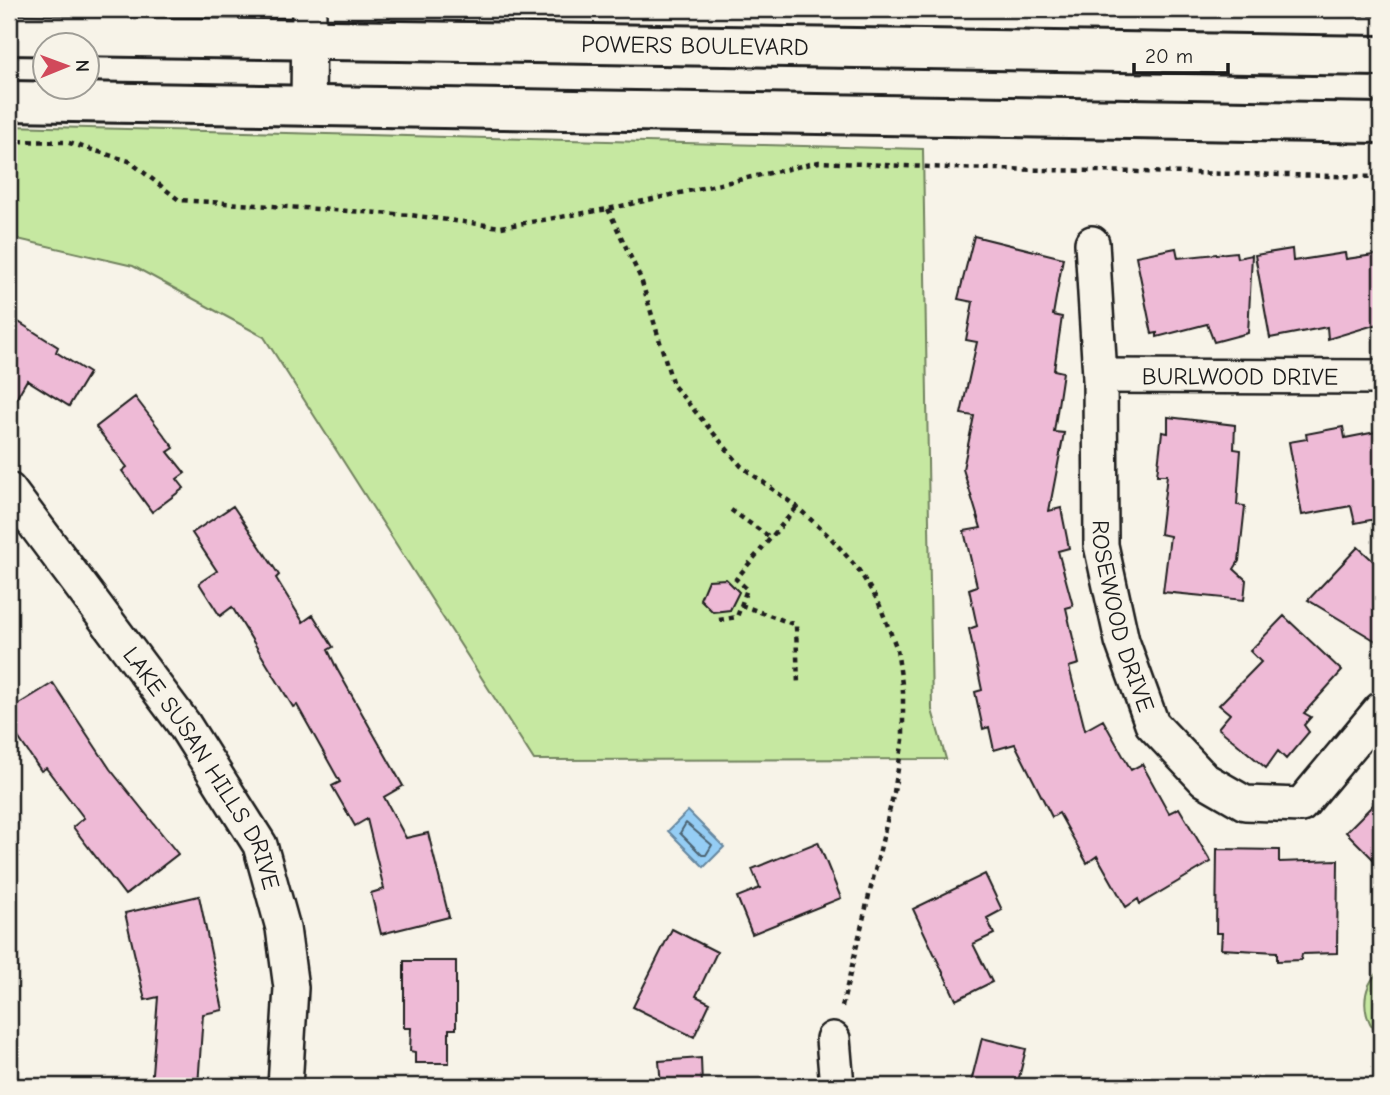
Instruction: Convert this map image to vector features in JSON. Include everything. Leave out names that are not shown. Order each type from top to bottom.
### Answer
[{"type":"main road","name":"POWERS BOULEVARD","points":[[9,35],[308,25],[677,44],[1381,56]]},
{"type":"main road","points":[[9,101],[1381,123]]},
{"type":"street","points":[[308,25],[308,106]]},
{"type":"street","name":"ROSEWOOD DRIVE","points":[[1093,243],[1100,376],[1101,545],[1122,642],[1152,724],[1205,780],[1245,803],[1301,805],[1381,709]]},
{"type":"street","name":"BURLWOOD DRIVE","points":[[1100,376],[1381,377]]},
{"type":"street","name":"LAKE SUSAN HILLS DRIVE","points":[[9,490],[183,723],[260,845],[283,928],[291,988],[285,1086]]},
{"type":"street","points":[[834,1039],[837,1086]]},
{"type":"path","points":[[1089,9],[1381,15]]},
{"type":"path","points":[[9,141],[66,142],[129,161],[179,200],[410,215],[501,227],[608,209],[819,162],[950,169],[1381,177]]},
{"type":"path","points":[[608,209],[641,279],[673,385],[741,466],[797,507],[849,559],[878,601],[897,649],[903,691],[903,740],[894,792],[834,1039]]},
{"type":"path","points":[[719,620],[737,617],[747,589],[736,579],[797,507]]},
{"type":"path","points":[[731,510],[771,538]]},
{"type":"path","points":[[741,605],[796,625],[798,685]]},
{"type":"green space","points":[[9,126],[923,149],[932,710],[946,759],[534,760],[264,337],[133,266],[9,237]]},
{"type":"green space","points":[[1381,970],[1381,1036],[1369,1021],[1365,1003],[1369,985]]},
{"type":"water","points":[[688,811],[724,847],[704,867],[668,831]]},
{"type":"building","points":[[974,236],[1063,258],[1053,315],[1062,317],[1054,370],[1063,372],[1054,432],[1064,433],[1049,511],[1061,508],[1069,548],[1058,551],[1073,606],[1066,608],[1079,664],[1069,667],[1085,730],[1103,720],[1131,770],[1142,764],[1169,813],[1179,808],[1211,862],[1140,904],[1138,899],[1126,907],[1097,856],[1087,863],[1059,813],[1052,817],[1015,744],[994,750],[989,727],[983,729],[975,692],[982,690],[969,629],[977,626],[969,589],[977,586],[964,531],[981,528],[963,469],[974,416],[961,414],[977,342],[966,340],[973,302],[958,299]]},
{"type":"building","points":[[1176,248],[1178,258],[1236,252],[1237,258],[1252,255],[1248,333],[1214,342],[1207,324],[1157,337],[1157,333],[1152,334],[1136,256]]},
{"type":"building","points":[[1292,249],[1293,261],[1345,253],[1346,259],[1381,254],[1381,323],[1328,339],[1327,327],[1270,338],[1255,255]]},
{"type":"building","points":[[9,316],[58,347],[56,352],[89,373],[69,406],[27,380],[9,411]]},
{"type":"building","points":[[135,397],[174,448],[168,452],[185,473],[177,479],[184,488],[152,512],[122,471],[127,467],[96,427]]},
{"type":"building","points":[[1168,417],[1235,425],[1234,449],[1241,450],[1237,505],[1245,506],[1239,561],[1234,569],[1246,580],[1244,600],[1163,592],[1170,536],[1160,534],[1167,475],[1157,475],[1162,432],[1168,433]]},
{"type":"building","points":[[1343,427],[1345,438],[1381,431],[1381,518],[1355,523],[1351,506],[1302,515],[1289,442],[1307,439],[1306,434]]},
{"type":"building","points":[[233,506],[279,575],[276,578],[303,622],[313,615],[333,647],[328,650],[337,669],[403,786],[384,797],[406,838],[428,833],[449,917],[381,934],[371,893],[384,889],[367,819],[355,826],[332,786],[340,782],[297,705],[293,707],[232,607],[220,616],[199,583],[217,571],[192,533]]},
{"type":"building","points":[[1358,547],[1381,568],[1381,644],[1308,600]]},
{"type":"building","points":[[726,579],[739,592],[730,610],[713,612],[700,599],[708,580]]},
{"type":"building","points":[[1284,616],[1342,671],[1304,713],[1311,717],[1304,725],[1309,732],[1286,759],[1278,751],[1266,768],[1218,728],[1230,714],[1219,705],[1261,662],[1250,651]]},
{"type":"building","points":[[53,683],[110,769],[178,854],[125,895],[73,827],[84,818],[46,768],[41,771],[9,724],[9,710]]},
{"type":"building","points":[[1381,797],[1381,867],[1346,832]]},
{"type":"building","points":[[818,842],[841,898],[752,934],[737,897],[760,888],[752,869]]},
{"type":"building","points":[[1217,849],[1279,850],[1279,862],[1338,860],[1337,953],[1302,954],[1301,960],[1277,961],[1277,952],[1221,949],[1222,933],[1216,933]]},
{"type":"building","points":[[985,874],[1002,910],[987,918],[994,934],[973,944],[992,982],[956,1000],[913,909]]},
{"type":"building","points":[[199,896],[223,1010],[203,1014],[198,1086],[151,1086],[158,997],[145,1000],[125,913]]},
{"type":"building","points":[[672,929],[717,952],[696,996],[710,1003],[694,1037],[633,1007]]},
{"type":"building","points":[[404,961],[456,961],[456,1029],[449,1029],[449,1063],[415,1063],[415,1052],[410,1051],[411,1028],[404,1028]]},
{"type":"building","points":[[982,1038],[1026,1049],[1017,1086],[970,1086]]},
{"type":"building","points":[[701,1058],[702,1086],[661,1086],[659,1061]]}]
